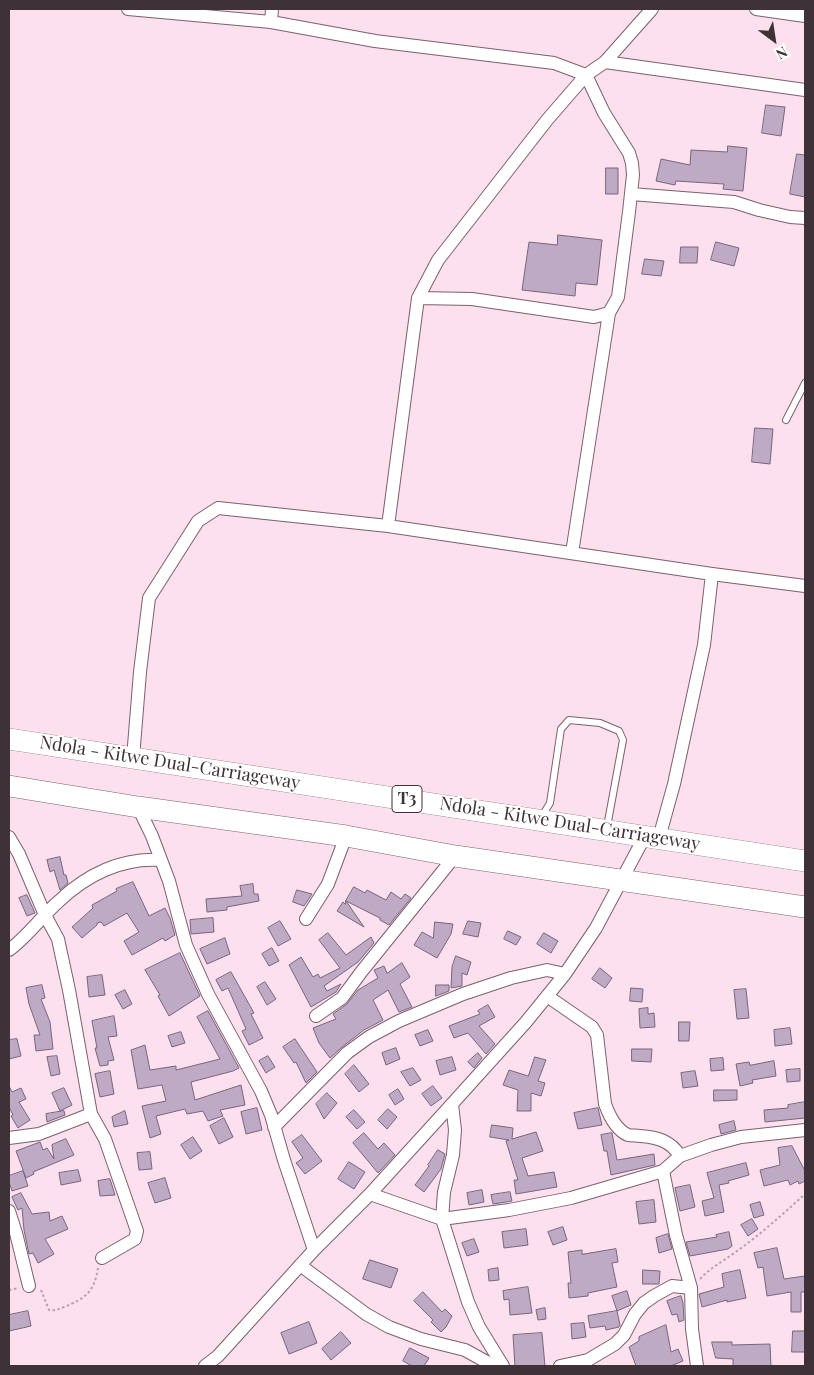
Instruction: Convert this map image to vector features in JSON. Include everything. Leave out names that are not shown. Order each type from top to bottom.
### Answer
[{"type":"highway","name":"Ndola - Kitwe Dual-Carriageway","points":[[9,738],[805,861]]},
{"type":"highway","points":[[9,786],[138,807],[346,836],[455,856],[805,907]]},
{"type":"street","points":[[128,9],[271,22],[375,41],[554,64],[586,75],[604,113],[629,153],[633,175],[618,297],[609,314],[572,553]]},
{"type":"street","points":[[271,22],[272,9]]},
{"type":"street","points":[[388,526],[418,298],[438,260],[547,120],[586,75],[604,62],[652,9]]},
{"type":"street","points":[[756,9],[805,16]]},
{"type":"street","points":[[604,62],[805,90]]},
{"type":"street","points":[[631,194],[734,202],[759,210],[805,218]]},
{"type":"street","points":[[418,298],[472,299],[594,317],[609,314]]},
{"type":"street","points":[[133,758],[140,672],[149,598],[198,521],[218,508],[388,526],[805,586]]},
{"type":"street","points":[[205,1366],[218,1356],[300,1265],[370,1194],[452,1104],[565,974],[596,928],[623,881],[652,837],[674,784],[704,645],[712,574]]},
{"type":"street","points":[[138,807],[152,836],[169,881],[186,945],[208,994],[261,1091],[271,1115],[314,1250]]},
{"type":"street","points":[[306,919],[328,884],[346,836]]},
{"type":"street","points":[[9,837],[24,864],[45,915],[58,939],[91,1114],[105,1139],[137,1231],[135,1238],[102,1258]]},
{"type":"street","points":[[316,1016],[342,998],[455,856]]},
{"type":"street","points":[[9,950],[58,901],[83,881],[106,869],[138,860],[161,860]]},
{"type":"street","points":[[274,1127],[347,1052],[369,1037],[399,1021],[463,994],[511,978],[547,970],[565,974]]},
{"type":"street","points":[[547,996],[592,1027],[596,1035],[605,1104],[618,1126],[630,1135],[659,1138],[675,1148],[680,1156]]},
{"type":"street","points":[[452,1104],[455,1130],[453,1155],[444,1192],[442,1219],[468,1302],[479,1327],[502,1366]]},
{"type":"street","points":[[9,1138],[39,1134],[91,1114]]},
{"type":"street","points":[[370,1194],[442,1219],[509,1210],[571,1198],[662,1171],[680,1156],[710,1145],[741,1137],[805,1130]]},
{"type":"street","points":[[662,1171],[676,1236],[691,1288],[692,1329],[697,1366]]},
{"type":"street","points":[[9,1211],[29,1286]]},
{"type":"street","points":[[300,1265],[366,1314],[389,1327],[421,1339],[465,1350],[494,1366]]},
{"type":"street","points":[[560,1366],[588,1360],[615,1344],[624,1335],[634,1314],[654,1296],[672,1286],[691,1288]]},
{"type":"lane","points":[[786,420],[805,383]]},
{"type":"lane","points":[[540,820],[550,803],[561,729],[569,720],[600,723],[619,731],[623,740],[607,830]]},
{"type":"path","points":[[691,1288],[710,1268],[741,1248],[805,1194]]},
{"type":"path","points":[[29,1286],[40,1288],[49,1310],[58,1310],[82,1299],[91,1290],[96,1279],[99,1262],[102,1258]]},
{"type":"building","points":[[766,105],[785,107],[781,136],[762,133]]},
{"type":"building","points":[[728,146],[747,148],[743,191],[723,189],[724,184],[676,181],[675,185],[656,181],[661,159],[690,165],[691,150],[727,152]]},
{"type":"building","points":[[797,154],[805,155],[805,197],[790,194]]},
{"type":"building","points":[[606,168],[618,168],[618,194],[606,194]]},
{"type":"building","points":[[558,235],[602,240],[597,285],[576,283],[575,296],[522,290],[529,242],[557,245]]},
{"type":"building","points":[[716,242],[739,248],[734,266],[711,260]]},
{"type":"building","points":[[681,247],[698,247],[697,263],[680,263]]},
{"type":"building","points":[[645,259],[664,261],[661,276],[642,274]]},
{"type":"building","points":[[755,428],[773,429],[770,464],[752,462]]},
{"type":"building","points":[[60,857],[68,883],[60,890],[54,870],[50,872],[47,860]]},
{"type":"building","points":[[133,882],[149,916],[165,908],[175,935],[165,941],[163,938],[132,955],[124,941],[139,932],[127,913],[104,926],[101,922],[97,923],[82,938],[72,927],[93,908],[92,905],[117,891],[116,889]]},
{"type":"building","points":[[253,884],[254,894],[258,894],[259,901],[227,907],[227,910],[207,912],[206,899],[242,896],[240,886]]},
{"type":"building","points":[[354,887],[365,893],[367,890],[386,900],[391,892],[401,899],[405,894],[411,898],[389,925],[380,920],[380,918],[346,901]]},
{"type":"building","points":[[297,890],[312,894],[304,906],[293,902]]},
{"type":"building","points":[[27,895],[35,913],[27,916],[19,898]]},
{"type":"building","points":[[346,901],[364,927],[337,911],[343,902],[345,904]]},
{"type":"building","points":[[213,918],[214,932],[191,934],[190,920]]},
{"type":"building","points":[[280,921],[291,939],[278,946],[268,928]]},
{"type":"building","points":[[468,921],[481,923],[478,937],[463,934]]},
{"type":"building","points":[[435,922],[453,924],[451,934],[437,958],[414,945],[422,932],[433,938]]},
{"type":"building","points":[[508,931],[521,937],[516,945],[504,939]]},
{"type":"building","points":[[328,933],[346,955],[371,937],[374,943],[358,962],[324,986],[327,991],[341,984],[336,992],[311,1007],[289,965],[301,957],[313,977],[318,974],[320,978],[340,968],[319,940]]},
{"type":"building","points":[[544,933],[558,941],[551,953],[537,944]]},
{"type":"building","points":[[225,938],[230,954],[207,964],[200,949]]},
{"type":"building","points":[[272,948],[279,961],[269,966],[262,954]]},
{"type":"building","points":[[180,953],[200,996],[169,1016],[158,996],[160,995],[145,970]]},
{"type":"building","points":[[456,956],[471,962],[467,975],[462,973],[462,986],[451,988],[452,967]]},
{"type":"building","points":[[402,963],[410,977],[400,984],[412,1007],[399,1012],[388,990],[373,1000],[383,1020],[364,1030],[330,1058],[319,1043],[313,1028],[336,1019],[333,1014],[347,1004],[358,990],[378,978],[374,970],[384,966],[387,973]]},
{"type":"building","points":[[600,968],[612,978],[605,988],[592,979]]},
{"type":"building","points":[[231,972],[254,1013],[251,1014],[263,1038],[249,1045],[242,1031],[246,1029],[228,988],[222,991],[216,980]]},
{"type":"building","points":[[102,975],[105,995],[89,997],[87,977]]},
{"type":"building","points":[[265,982],[276,999],[267,1005],[257,987]]},
{"type":"building","points":[[42,985],[45,998],[41,999],[50,1022],[53,1049],[36,1051],[34,1035],[40,1035],[29,1004],[26,988]]},
{"type":"building","points":[[436,985],[449,985],[449,991],[436,996]]},
{"type":"building","points":[[631,988],[643,989],[642,1002],[630,1001]]},
{"type":"building","points":[[746,989],[749,1018],[737,1019],[734,990]]},
{"type":"building","points":[[125,990],[132,1004],[123,1009],[115,995]]},
{"type":"building","points":[[488,1005],[495,1017],[479,1026],[495,1044],[486,1054],[468,1033],[454,1038],[449,1026],[480,1014],[478,1011]]},
{"type":"building","points":[[648,1008],[648,1014],[654,1013],[655,1027],[640,1028],[639,1009]]},
{"type":"building","points":[[208,1011],[239,1068],[191,1082],[195,1100],[241,1085],[245,1105],[220,1110],[223,1116],[208,1121],[203,1111],[187,1114],[185,1109],[156,1116],[161,1134],[150,1138],[142,1106],[166,1101],[162,1085],[138,1089],[131,1050],[145,1045],[150,1070],[176,1066],[176,1070],[220,1059],[197,1017]]},
{"type":"building","points":[[114,1016],[117,1036],[108,1037],[114,1060],[108,1061],[108,1065],[100,1066],[95,1048],[97,1048],[92,1021]]},
{"type":"building","points":[[679,1022],[690,1022],[689,1041],[679,1041]]},
{"type":"building","points":[[790,1028],[792,1044],[775,1046],[774,1030]]},
{"type":"building","points":[[428,1030],[433,1041],[420,1046],[415,1035]]},
{"type":"building","points":[[181,1032],[185,1043],[172,1047],[168,1036]]},
{"type":"building","points":[[17,1039],[21,1056],[9,1059],[9,1040]]},
{"type":"building","points":[[295,1039],[317,1072],[306,1083],[296,1062],[294,1063],[283,1047]]},
{"type":"building","points":[[396,1048],[400,1059],[386,1065],[382,1053]]},
{"type":"building","points":[[632,1049],[652,1049],[651,1062],[632,1061]]},
{"type":"building","points":[[478,1053],[482,1058],[474,1068],[468,1062]]},
{"type":"building","points":[[57,1056],[60,1074],[51,1076],[47,1057]]},
{"type":"building","points":[[268,1056],[275,1067],[266,1073],[259,1061]]},
{"type":"building","points":[[452,1057],[456,1070],[440,1075],[436,1061]]},
{"type":"building","points":[[535,1057],[546,1060],[538,1081],[545,1083],[541,1096],[531,1093],[531,1111],[517,1111],[518,1090],[503,1085],[509,1070],[528,1076]]},
{"type":"building","points":[[723,1058],[724,1070],[711,1071],[710,1059]]},
{"type":"building","points":[[774,1061],[776,1076],[752,1080],[753,1083],[740,1086],[736,1064],[749,1062],[750,1065]]},
{"type":"building","points":[[354,1065],[369,1084],[359,1092],[345,1074]]},
{"type":"building","points":[[413,1068],[421,1080],[410,1086],[401,1072]]},
{"type":"building","points":[[800,1069],[800,1081],[787,1082],[786,1070]]},
{"type":"building","points":[[110,1071],[114,1094],[100,1097],[95,1074]]},
{"type":"building","points":[[695,1071],[698,1086],[683,1088],[681,1073]]},
{"type":"building","points":[[9,1086],[12,1092],[21,1088],[26,1099],[19,1102],[30,1120],[18,1128],[11,1116],[13,1115],[9,1107]]},
{"type":"building","points":[[433,1086],[442,1098],[431,1106],[422,1094]]},
{"type":"building","points":[[64,1088],[72,1105],[60,1111],[52,1093]]},
{"type":"building","points":[[398,1089],[404,1099],[395,1105],[389,1095]]},
{"type":"building","points":[[714,1090],[737,1090],[737,1100],[714,1101]]},
{"type":"building","points":[[327,1093],[337,1103],[324,1119],[316,1104]]},
{"type":"building","points":[[805,1102],[805,1118],[765,1122],[764,1110],[788,1108],[788,1105]]},
{"type":"building","points":[[257,1108],[262,1130],[246,1134],[241,1112]]},
{"type":"building","points":[[598,1108],[602,1125],[578,1129],[574,1113]]},
{"type":"building","points":[[388,1109],[397,1117],[387,1129],[378,1120]]},
{"type":"building","points":[[354,1110],[365,1122],[357,1129],[346,1117]]},
{"type":"building","points":[[64,1111],[65,1115],[47,1122],[46,1114]]},
{"type":"building","points":[[125,1111],[128,1124],[114,1127],[112,1117]]},
{"type":"building","points":[[224,1118],[233,1137],[219,1144],[210,1126]]},
{"type":"building","points":[[734,1121],[736,1130],[721,1134],[719,1125]]},
{"type":"building","points":[[492,1125],[513,1128],[512,1139],[536,1132],[543,1151],[522,1158],[528,1176],[554,1172],[557,1187],[516,1194],[514,1180],[518,1180],[506,1141],[509,1140],[490,1137]]},
{"type":"building","points":[[364,1133],[378,1149],[384,1143],[395,1155],[378,1173],[353,1143]]},
{"type":"building","points":[[612,1133],[617,1160],[654,1154],[655,1165],[611,1175],[607,1151],[604,1151],[601,1135]]},
{"type":"building","points":[[302,1135],[322,1161],[305,1174],[296,1163],[303,1158],[292,1142]]},
{"type":"building","points":[[193,1137],[202,1151],[190,1159],[181,1145]]},
{"type":"building","points":[[66,1139],[74,1155],[33,1172],[34,1174],[26,1178],[16,1151],[40,1142],[43,1150],[47,1148],[54,1159],[52,1145]]},
{"type":"building","points":[[792,1146],[805,1171],[805,1181],[799,1184],[798,1181],[790,1185],[788,1180],[764,1186],[760,1170],[780,1165],[778,1148]]},
{"type":"building","points":[[438,1150],[445,1154],[441,1169],[424,1192],[415,1185]]},
{"type":"building","points":[[150,1152],[152,1169],[139,1170],[137,1153]]},
{"type":"building","points":[[349,1162],[365,1172],[354,1189],[338,1179]]},
{"type":"building","points":[[746,1163],[749,1175],[719,1185],[724,1212],[705,1216],[702,1201],[714,1198],[707,1173]]},
{"type":"building","points":[[78,1170],[81,1181],[61,1185],[59,1173]]},
{"type":"building","points":[[23,1171],[28,1186],[12,1191],[9,1176]]},
{"type":"building","points":[[165,1178],[171,1198],[155,1203],[148,1183]]},
{"type":"building","points":[[110,1179],[115,1195],[100,1196],[98,1181]]},
{"type":"building","points":[[690,1185],[695,1207],[680,1211],[675,1188]]},
{"type":"building","points":[[482,1190],[484,1202],[469,1205],[467,1193]]},
{"type":"building","points":[[510,1192],[512,1201],[493,1204],[491,1195]]},
{"type":"building","points":[[21,1193],[32,1214],[49,1212],[50,1221],[62,1216],[68,1229],[45,1239],[54,1254],[38,1263],[33,1253],[29,1254],[22,1208],[18,1210],[12,1197]]},
{"type":"building","points":[[654,1200],[656,1222],[639,1224],[636,1202]]},
{"type":"building","points":[[760,1202],[764,1215],[754,1218],[750,1205]]},
{"type":"building","points":[[752,1219],[758,1229],[748,1236],[741,1225]]},
{"type":"building","points":[[563,1227],[567,1240],[553,1245],[548,1232]]},
{"type":"building","points":[[526,1229],[528,1245],[504,1248],[502,1232]]},
{"type":"building","points":[[729,1232],[732,1246],[728,1249],[690,1256],[686,1242],[717,1237],[716,1235]]},
{"type":"building","points":[[668,1234],[672,1249],[659,1253],[656,1238]]},
{"type":"building","points":[[474,1239],[479,1252],[467,1256],[462,1243]]},
{"type":"building","points":[[777,1248],[784,1279],[805,1276],[805,1292],[801,1292],[801,1312],[791,1312],[791,1292],[767,1296],[763,1267],[758,1268],[754,1253]]},
{"type":"building","points":[[616,1249],[618,1262],[612,1263],[617,1287],[588,1293],[588,1296],[569,1298],[568,1283],[571,1283],[568,1252],[582,1250],[582,1254]]},
{"type":"building","points":[[370,1260],[398,1269],[391,1288],[363,1279]]},
{"type":"building","points":[[498,1268],[499,1280],[489,1281],[488,1270]]},
{"type":"building","points":[[643,1270],[660,1271],[659,1284],[643,1284]]},
{"type":"building","points":[[740,1270],[746,1298],[727,1302],[727,1300],[702,1307],[699,1294],[724,1287],[722,1274]]},
{"type":"building","points":[[528,1287],[532,1313],[510,1315],[509,1299],[504,1300],[503,1291]]},
{"type":"building","points":[[627,1291],[631,1305],[617,1311],[612,1296]]},
{"type":"building","points":[[423,1292],[442,1312],[445,1309],[452,1316],[441,1332],[431,1322],[433,1320],[414,1301]]},
{"type":"building","points":[[681,1296],[684,1320],[679,1322],[677,1314],[672,1315],[667,1301]]},
{"type":"building","points":[[545,1308],[546,1319],[538,1320],[536,1310]]},
{"type":"building","points":[[28,1311],[31,1326],[9,1331],[9,1315]]},
{"type":"building","points":[[617,1311],[619,1327],[606,1330],[605,1326],[590,1328],[588,1316]]},
{"type":"building","points":[[309,1322],[317,1343],[289,1354],[281,1333]]},
{"type":"building","points":[[584,1323],[586,1337],[572,1339],[571,1324]]},
{"type":"building","points":[[666,1325],[671,1352],[678,1349],[683,1361],[671,1366],[636,1366],[629,1347],[639,1341],[639,1337]]},
{"type":"building","points":[[793,1331],[805,1331],[805,1352],[792,1352]]},
{"type":"building","points":[[341,1332],[351,1343],[331,1360],[322,1349]]},
{"type":"building","points":[[542,1333],[545,1366],[515,1366],[513,1335]]},
{"type":"building","points":[[712,1342],[732,1342],[732,1345],[770,1344],[771,1366],[733,1366],[733,1359],[716,1358]]},
{"type":"building","points":[[410,1348],[429,1358],[424,1366],[412,1366],[403,1361]]}]
